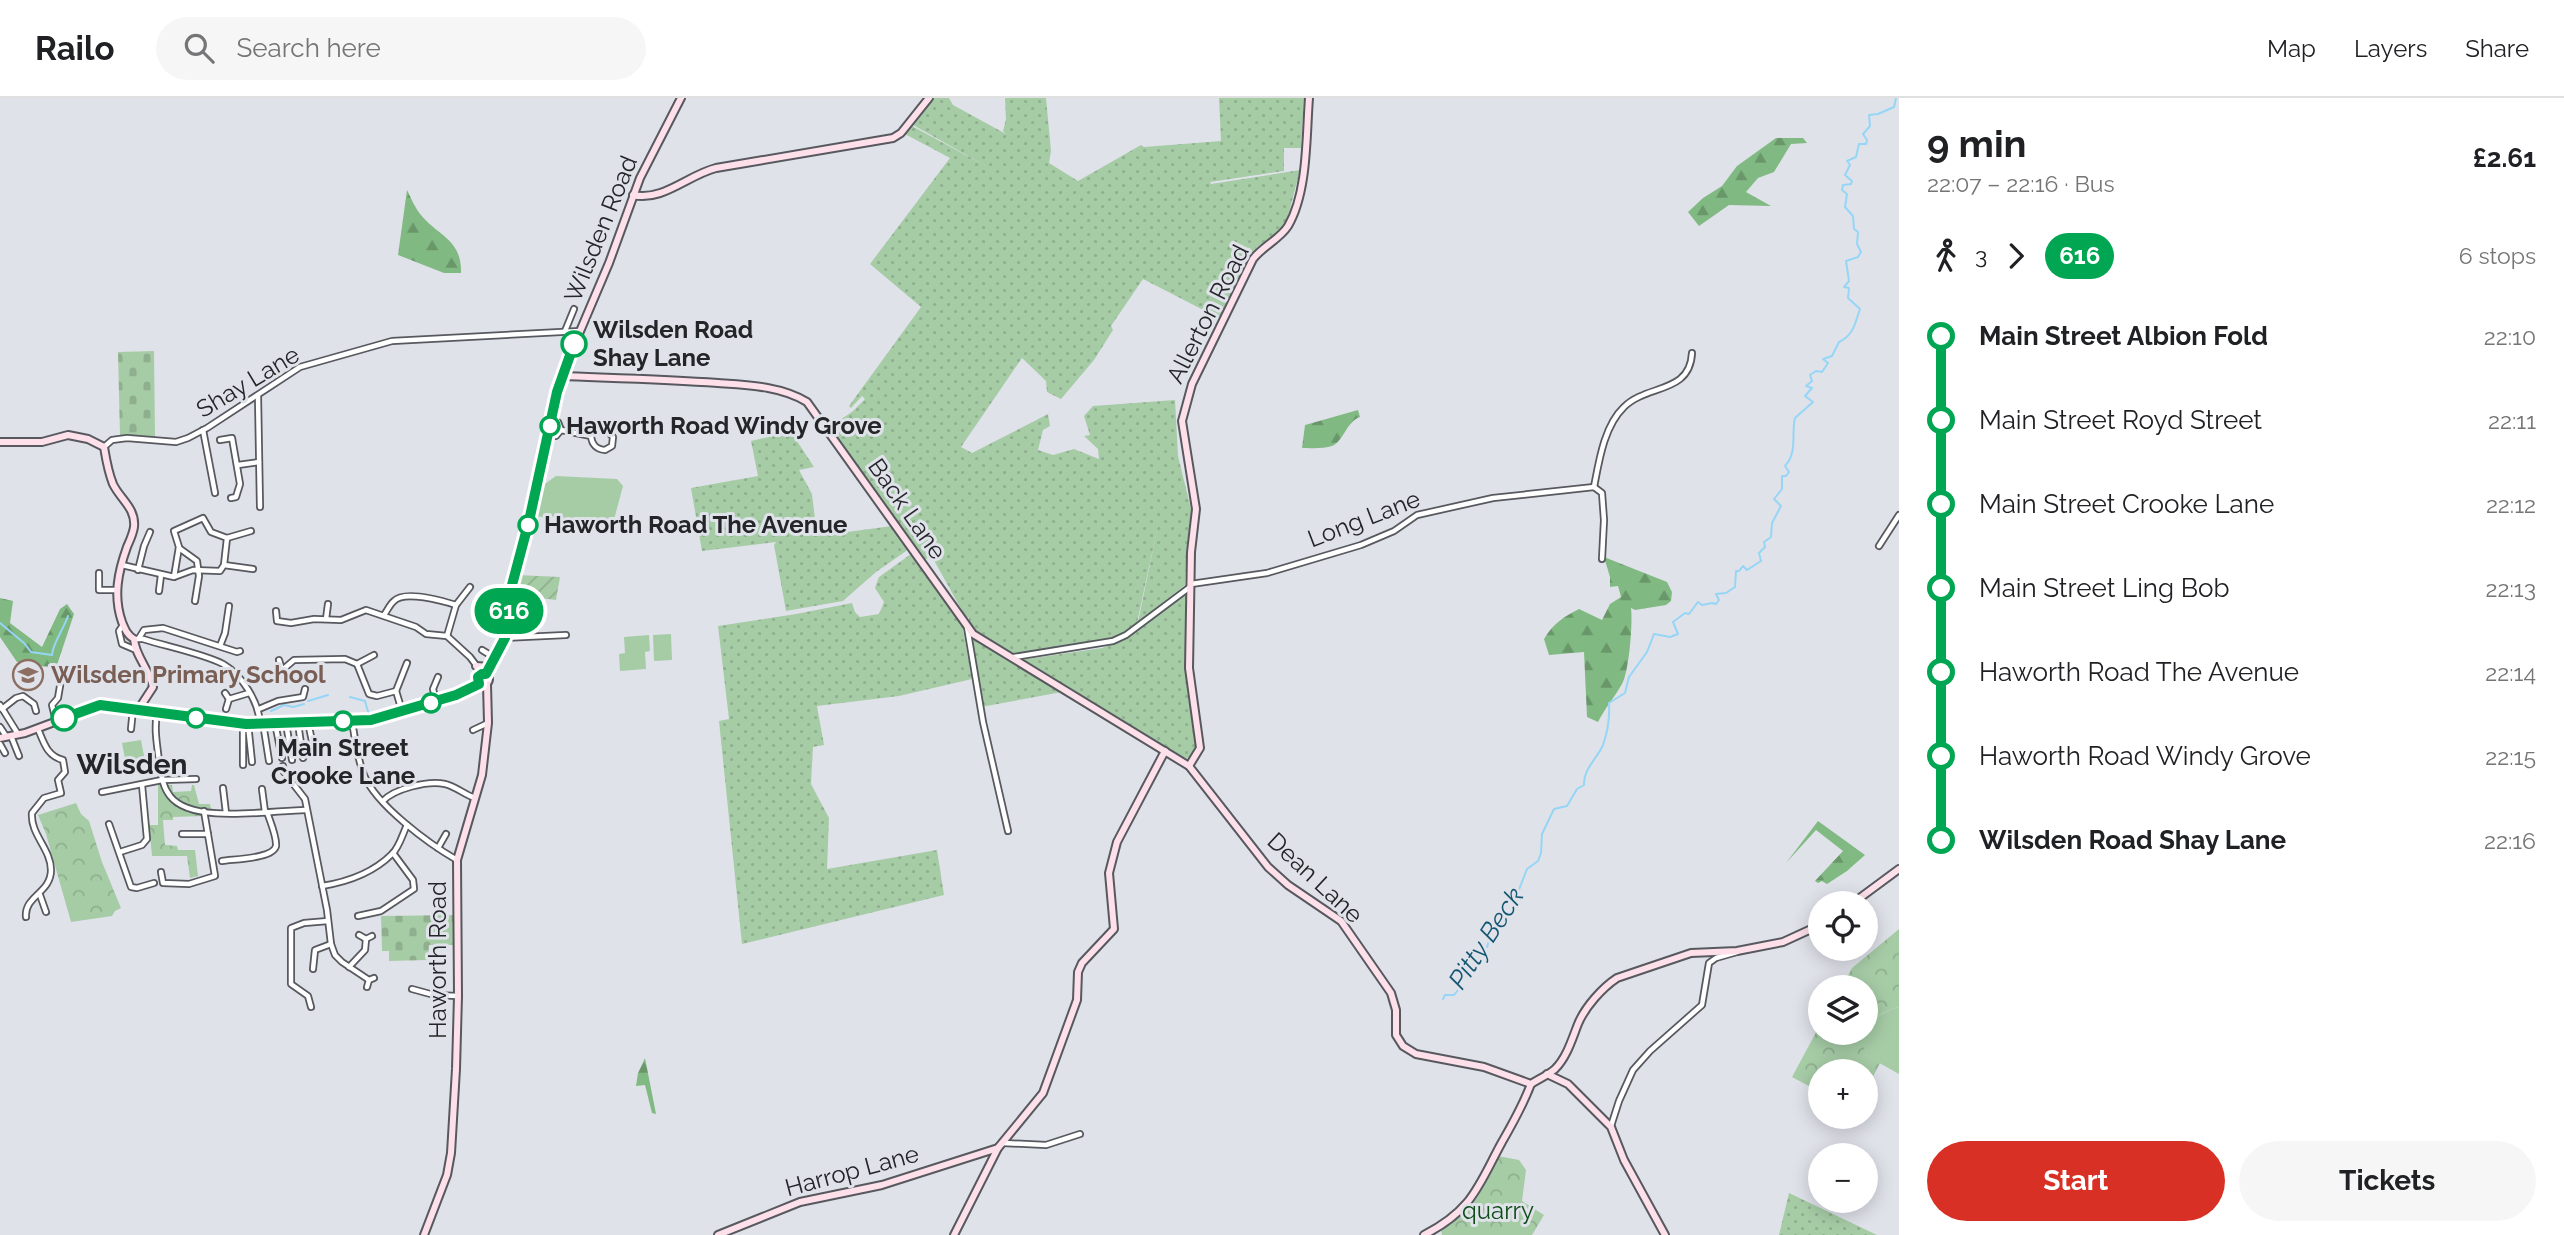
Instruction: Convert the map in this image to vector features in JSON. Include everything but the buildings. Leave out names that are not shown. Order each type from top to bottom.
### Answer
[{"type":"street","name":"Wilsden Road","points":[[561,376],[609,263],[633,195],[681,98]]},
{"type":"street","points":[[633,195],[663,192],[693,176],[716,168],[893,138],[901,133],[929,98]]},
{"type":"street","name":"Allerton Road","points":[[1189,766],[1200,748],[1189,668],[1190,585],[1196,509],[1182,434],[1183,410],[1192,384],[1253,259],[1260,250],[1282,234],[1293,214],[1304,175],[1308,98]]},
{"type":"street","points":[[565,331],[574,309]]},
{"type":"street","name":"Shay Lane","points":[[103,447],[112,440],[127,438],[176,442],[203,430],[300,367],[392,341],[580,331]]},
{"type":"street","points":[[1602,559],[1602,493],[1594,487],[1603,442],[1623,407],[1638,397],[1669,386],[1687,373],[1692,353]]},
{"type":"street","points":[[479,684],[477,678],[491,667],[505,638],[512,585],[561,376]]},
{"type":"street","name":"Back Lane","points":[[561,376],[683,380],[748,386],[784,392],[807,402],[973,634],[1189,766]]},
{"type":"street","points":[[258,396],[260,507]]},
{"type":"street","points":[[551,420],[558,422],[561,430]]},
{"type":"street","points":[[203,430],[215,493]]},
{"type":"street","points":[[548,435],[556,436],[561,430]]},
{"type":"street","points":[[561,430],[591,436]]},
{"type":"street","points":[[596,430],[607,431],[613,437],[612,446],[605,450],[599,449],[593,444],[591,436],[596,430]]},
{"type":"street","points":[[0,442],[42,442],[68,435],[88,439],[103,447],[113,486],[128,505],[134,519],[134,531],[116,590],[118,611],[127,634],[223,665],[249,693],[259,709],[268,761]]},
{"type":"street","points":[[219,440],[232,438],[237,448],[240,484],[236,497],[231,498]]},
{"type":"street","points":[[238,465],[259,462]]},
{"type":"street","name":"Long Lane","points":[[1190,585],[1266,573],[1361,545],[1394,531],[1417,515],[1493,498],[1594,487]]},
{"type":"street","points":[[1880,546],[1899,515]]},
{"type":"street","points":[[174,577],[178,547],[174,531],[203,518],[211,532],[227,538],[251,531]]},
{"type":"street","points":[[138,570],[144,546],[150,536]]},
{"type":"street","points":[[122,565],[174,577],[199,570],[218,572],[224,565],[227,538]]},
{"type":"street","points":[[178,547],[194,558],[199,570],[195,601]]},
{"type":"street","points":[[224,565],[253,569]]},
{"type":"street","points":[[99,573],[99,590],[116,590]]},
{"type":"street","points":[[159,592],[161,575]]},
{"type":"street","points":[[1011,658],[1113,641],[1126,635],[1190,585]]},
{"type":"street","points":[[447,636],[456,605],[470,587]]},
{"type":"street","points":[[384,615],[395,600],[402,596],[432,598],[456,605]]},
{"type":"street","points":[[326,619],[328,604]]},
{"type":"street","points":[[220,646],[229,606]]},
{"type":"street","points":[[276,611],[277,621],[291,623],[302,620],[341,620],[366,610],[384,615],[416,627],[426,634],[447,636],[484,674]]},
{"type":"street","points":[[123,625],[119,631],[122,644],[137,650]]},
{"type":"street","points":[[967,626],[983,722],[1008,831]]},
{"type":"street","points":[[131,729],[136,710],[153,687],[151,675],[137,650],[137,638],[144,630],[163,628],[240,651]]},
{"type":"street","points":[[505,638],[566,635]]},
{"type":"street","points":[[482,650],[495,658]]},
{"type":"street","points":[[357,664],[374,654]]},
{"type":"street","points":[[273,678],[294,660],[345,659],[357,664],[369,694],[377,696],[396,691]]},
{"type":"street","points":[[279,660],[282,670]]},
{"type":"street","points":[[402,711],[396,691],[407,663]]},
{"type":"street","points":[[476,666],[491,667]]},
{"type":"street","points":[[56,721],[52,705],[58,698],[62,674]]},
{"type":"street","name":"Haworth Road","points":[[424,1235],[447,1175],[451,1153],[458,996],[457,860],[476,798],[488,723],[489,679],[484,674]]},
{"type":"street","points":[[437,702],[433,689],[438,677]]},
{"type":"street","points":[[9,736],[37,729],[100,705],[245,724],[371,720],[437,702],[469,691],[479,684],[487,684]]},
{"type":"street","points":[[259,709],[278,701],[303,697],[304,689]]},
{"type":"street","points":[[225,693],[229,698]]},
{"type":"street","points":[[229,698],[249,693]]},
{"type":"street","points":[[19,756],[9,736],[1,707],[23,696],[34,704],[36,711]]},
{"type":"street","points":[[226,709],[229,698]]},
{"type":"street","points":[[157,713],[155,727],[162,780],[168,795],[176,803],[205,811],[226,813],[306,810]]},
{"type":"street","points":[[352,721],[364,777],[407,825],[457,860]]},
{"type":"street","points":[[285,722],[292,760]]},
{"type":"street","points":[[298,722],[303,758]]},
{"type":"street","points":[[308,722],[314,751]]},
{"type":"street","points":[[275,723],[282,758]]},
{"type":"street","points":[[473,730],[488,723]]},
{"type":"street","points":[[245,724],[252,762]]},
{"type":"street","points":[[243,765],[245,724]]},
{"type":"street","points":[[0,727],[9,736]]},
{"type":"street","points":[[26,917],[27,906],[40,895],[49,881],[49,856],[32,826],[33,809],[43,796],[61,793],[58,780],[65,772],[63,760],[48,752],[37,729]]},
{"type":"street","points":[[0,744],[5,753]]},
{"type":"street","points":[[243,749],[251,747]]},
{"type":"street","points":[[954,1235],[1000,1146],[1043,1093],[1077,1000],[1078,972],[1082,963],[1114,929],[1109,873],[1117,842],[1165,751]]},
{"type":"street","points":[[283,766],[284,772],[304,799],[335,955],[349,967],[371,979],[367,988]]},
{"type":"street","name":"Dean Lane","points":[[1189,766],[1268,867],[1341,921],[1391,993],[1396,1010],[1395,1027],[1399,1041],[1409,1051],[1484,1067],[1531,1084]]},
{"type":"street","points":[[102,792],[162,780],[195,779]]},
{"type":"street","points":[[383,801],[389,794],[417,785],[441,783],[476,798]]},
{"type":"street","points":[[120,852],[142,845],[147,839],[142,785]]},
{"type":"street","points":[[223,788],[226,813]]},
{"type":"street","points":[[222,861],[262,856],[273,851],[276,846],[262,789]]},
{"type":"street","points":[[161,872],[163,883],[189,884],[215,876],[205,811]]},
{"type":"street","points":[[109,824],[131,887],[154,883]]},
{"type":"street","points":[[322,886],[343,883],[360,876],[393,853],[407,825]]},
{"type":"street","points":[[182,834],[208,834]]},
{"type":"street","points":[[438,848],[446,834]]},
{"type":"street","points":[[358,916],[382,911],[414,889],[414,880],[393,853]]},
{"type":"street","points":[[1869,891],[1899,869]]},
{"type":"street","points":[[40,895],[46,912]]},
{"type":"street","points":[[311,1007],[308,996],[291,984],[291,928],[304,923],[328,921]]},
{"type":"street","points":[[1424,1235],[1448,1221],[1474,1196],[1520,1112],[1531,1084],[1562,1060],[1578,1023],[1609,984],[1617,978],[1691,953],[1737,951],[1793,939],[1808,931]]},
{"type":"street","points":[[359,935],[366,939]]},
{"type":"street","points":[[366,939],[372,936]]},
{"type":"street","points":[[349,967],[365,950],[366,939]]},
{"type":"street","points":[[313,969],[316,948],[331,944]]},
{"type":"street","points":[[1611,1127],[1633,1070],[1702,1004],[1709,963],[1716,958],[1736,954],[1737,951]]},
{"type":"street","points":[[305,957],[313,957]]},
{"type":"street","points":[[412,989],[434,995],[458,996]]},
{"type":"street","points":[[1547,1074],[1568,1084],[1611,1127],[1624,1160],[1665,1235]]},
{"type":"street","points":[[1000,1146],[1046,1144],[1080,1134]]},
{"type":"street","name":"Harrop Lane","points":[[718,1235],[800,1202],[882,1185],[1000,1146]]},
{"type":"green space","points":[[932,98],[949,98],[953,105],[1006,134],[1003,131],[1006,119],[1005,98],[1046,98],[1051,151],[1049,163],[1078,181],[1141,145],[1144,147],[1221,141],[1219,98],[1304,98],[1301,148],[1284,148],[1284,171],[1210,182],[1211,184],[1300,170],[1286,224],[1257,247],[1248,258],[1219,318],[1143,279],[1111,326],[1113,330],[1094,360],[1061,399],[1047,392],[1046,381],[1022,358],[961,447],[972,453],[1048,414],[1050,426],[1043,430],[1038,450],[1053,455],[1074,449],[1099,459],[1098,449],[1084,436],[1090,435],[1084,416],[1093,406],[1175,400],[1178,456],[1192,513],[1185,585],[1138,622],[1159,520],[1137,623],[1120,635],[1098,642],[1013,655],[973,631],[968,623],[969,618],[965,616],[931,555],[924,561],[829,427],[852,412],[865,399],[862,396],[851,408],[849,406],[921,307],[870,264],[950,158],[905,134],[912,126],[986,166],[913,125]]},
{"type":"green space","points":[[1776,138],[1803,138],[1807,143],[1791,144],[1774,172],[1758,178],[1746,192],[1771,206],[1729,205],[1699,226],[1688,212],[1722,186],[1737,166]]},
{"type":"green space","points":[[407,190],[421,215],[453,245],[458,253],[461,273],[444,273],[398,255]]},
{"type":"green space","points":[[154,351],[155,438],[120,436],[118,352]]},
{"type":"green space","points":[[1358,410],[1360,417],[1351,423],[1336,444],[1325,448],[1302,448],[1305,425]]},
{"type":"green space","points":[[791,432],[814,467],[799,470],[812,494],[817,536],[892,526],[909,549],[876,572],[843,601],[786,611],[774,545],[776,542],[702,551],[691,488],[758,476],[751,441]]},
{"type":"green space","points":[[556,476],[617,479],[623,486],[612,527],[560,526],[554,516],[535,516],[539,488]]},
{"type":"green space","points":[[911,554],[962,624],[972,679],[899,696],[817,706],[824,745],[813,747],[811,784],[829,818],[827,869],[937,850],[944,895],[742,944],[719,721],[729,719],[718,626],[852,603],[860,617],[879,614],[884,602],[875,588],[879,577]]},
{"type":"green space","points":[[1604,557],[1667,582],[1672,592],[1671,601],[1666,605],[1635,610],[1631,608],[1627,669],[1619,689],[1598,722],[1587,717],[1584,652],[1549,655],[1544,639],[1559,621],[1579,609],[1602,620],[1610,604],[1621,597],[1618,586],[1610,587]]},
{"type":"green space","points":[[518,575],[560,577],[556,600],[514,595]]},
{"type":"green space","points":[[1187,593],[1186,675],[1196,740],[1196,747],[1189,759],[1177,755],[1020,660],[1102,648],[1116,643]]},
{"type":"green space","points":[[0,598],[13,601],[10,623],[42,647],[60,609],[67,604],[74,614],[57,665],[42,666],[17,662],[0,637]]},
{"type":"green space","points":[[671,634],[672,660],[654,661],[653,635]]},
{"type":"green space","points":[[649,635],[650,651],[645,652],[646,669],[620,671],[619,654],[625,653],[624,637]]},
{"type":"green space","points":[[968,635],[1062,692],[981,707]]},
{"type":"green space","points":[[141,740],[145,761],[126,764],[122,743]]},
{"type":"green space","points":[[158,784],[172,785],[173,792],[191,791],[194,785],[199,804],[210,804],[211,809],[203,808],[204,816],[163,820],[165,845],[177,846],[178,850],[195,850],[198,876],[190,878],[187,856],[152,856],[149,825],[158,825]]},
{"type":"green space","points":[[76,803],[81,814],[89,821],[121,908],[112,916],[71,922],[38,815]]},
{"type":"green space","points":[[1818,821],[1865,855],[1827,884],[1815,881],[1843,851],[1816,830],[1786,863]]},
{"type":"green space","points":[[455,915],[455,945],[429,945],[428,960],[389,961],[389,951],[382,951],[381,916]]},
{"type":"green space","points":[[1899,929],[1899,1007],[1878,1017],[1878,975],[1848,975],[1860,961],[1878,961],[1878,946]]},
{"type":"green space","points":[[1899,1007],[1899,1074],[1878,1062],[1878,1059],[1865,1055],[1864,1045],[1878,1045],[1878,1017]]},
{"type":"green space","points":[[1809,1045],[1867,1045],[1865,1055],[1872,1059],[1808,1059],[1808,1086],[1792,1077]]},
{"type":"green space","points":[[645,1058],[656,1114],[652,1113],[645,1085],[636,1086]]},
{"type":"green space","name":"quarry","points":[[1498,1156],[1519,1160],[1526,1170],[1522,1201],[1544,1215],[1532,1235],[1442,1235],[1441,1230],[1477,1198]]},
{"type":"green space","points":[[1789,1193],[1808,1202],[1808,1213],[1831,1213],[1877,1235],[1779,1235]]},
{"type":"waterway","name":"Pitty Beck","points":[[1443,999],[1445,995],[1454,995],[1458,990],[1459,978],[1473,966],[1487,947],[1497,914],[1515,900],[1527,869],[1538,861],[1542,834],[1554,809],[1567,806],[1577,789],[1584,785],[1586,774],[1605,740],[1609,703],[1625,693],[1629,677],[1647,652],[1654,634],[1670,637],[1678,634],[1673,622],[1685,613],[1689,614],[1698,602],[1702,605],[1716,604],[1719,600],[1716,594],[1726,593],[1735,587],[1736,571],[1743,566],[1747,570],[1761,561],[1759,553],[1765,547],[1764,542],[1771,537],[1772,523],[1781,506],[1774,499],[1782,489],[1782,476],[1789,472],[1785,466],[1793,449],[1795,418],[1813,402],[1805,396],[1812,388],[1806,386],[1812,381],[1810,375],[1816,371],[1822,372],[1828,363],[1823,359],[1832,356],[1839,342],[1851,332],[1860,309],[1848,298],[1849,288],[1844,287],[1849,281],[1846,261],[1858,257],[1861,252],[1857,244],[1858,232],[1854,229],[1853,216],[1845,207],[1847,194],[1842,190],[1843,185],[1851,184],[1852,181],[1845,175],[1850,165],[1847,161],[1856,157],[1859,144],[1866,144],[1867,140],[1863,134],[1870,126],[1869,115],[1894,107],[1896,98]]},
{"type":"waterway","points":[[0,623],[31,652],[52,655],[68,616]]},
{"type":"waterway","points":[[308,701],[328,695]]},
{"type":"waterway","points":[[350,697],[365,701],[369,715]]},
{"type":"waterway","points":[[271,711],[284,705],[293,707],[304,704]]},
{"type":"bus line","name":"616","points":[[64,718],[100,705],[246,724],[371,720],[437,702],[469,691],[479,684],[478,677],[480,674],[486,674],[505,638],[512,585],[557,392],[574,344]]},
{"type":"place","name":"Wilsden Road Shay Lane","points":[[574,344]]},
{"type":"place","name":"Haworth Road Windy Grove","points":[[550,426]]},
{"type":"place","name":"Haworth Road The Avenue","points":[[528,525]]},
{"type":"place","name":"Wilsden Primary School","points":[[28,675]]},
{"type":"place","name":"Main Street Crooke Lane","points":[[343,721]]},
{"type":"district","name":"Wilsden","points":[[132,764]]}]
